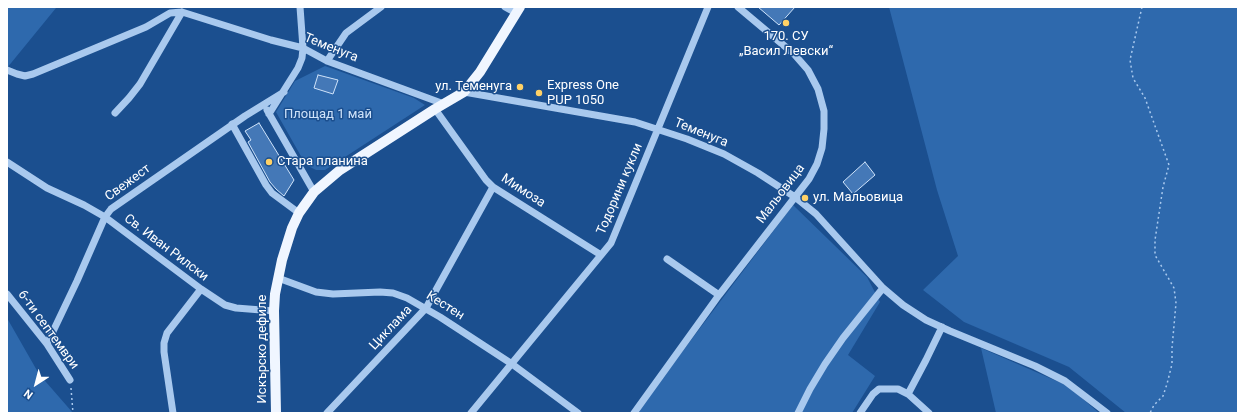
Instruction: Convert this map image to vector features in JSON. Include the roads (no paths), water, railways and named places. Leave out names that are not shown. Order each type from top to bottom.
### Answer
[{"type":"main road","name":"Искърско дефиле","points":[[276,413],[274,311],[278,278],[287,243],[300,213],[314,192],[340,170],[464,92],[480,72],[518,10]]},
{"type":"street","points":[[269,114],[284,92],[302,58],[303,48],[300,7]]},
{"type":"street","points":[[327,61],[346,33],[381,7]]},
{"type":"street","points":[[504,7],[518,10]]},
{"type":"street","name":"Тодорини кукли","points":[[471,413],[611,243],[708,7]]},
{"type":"street","name":"Мальовица","points":[[634,413],[719,295],[809,179],[817,164],[822,148],[824,111],[818,89],[808,70],[794,54],[738,7]]},
{"type":"street","name":"Теменуга","points":[[7,70],[25,76],[32,74],[146,27],[170,10],[182,12],[271,40],[303,48],[327,61],[440,106]]},
{"type":"street","points":[[115,113],[140,84],[182,12]]},
{"type":"street","name":"Свежест","points":[[47,344],[105,217],[119,203],[232,124],[284,92]]},
{"type":"street","name":"Теменуга","points":[[464,92],[635,122],[724,154],[758,173],[795,197],[816,214],[883,288],[903,305],[926,320],[1036,366],[1065,381],[1107,413]]},
{"type":"street","points":[[263,105],[314,192]]},
{"type":"street","name":"Мимоза","points":[[440,106],[486,180],[493,187],[601,255]]},
{"type":"street","points":[[232,124],[272,193],[300,213]]},
{"type":"street","name":"Св. Иван Рилски","points":[[7,162],[47,188],[84,205],[105,217],[201,289],[225,305],[236,308],[274,311]]},
{"type":"street","name":"Циклама","points":[[327,413],[426,308],[493,187]]},
{"type":"street","points":[[667,259],[719,295]]},
{"type":"street","name":"Кестен","points":[[278,278],[316,292],[333,294],[380,292],[393,293],[407,298],[426,308],[512,364],[578,413]]},
{"type":"street","points":[[798,413],[825,364],[843,338],[883,288]]},
{"type":"street","points":[[173,413],[164,343],[167,333],[201,289]]},
{"type":"street","name":"6-ти септември","points":[[7,294],[47,344],[70,380]]},
{"type":"street","points":[[908,394],[942,327]]},
{"type":"street","points":[[860,413],[873,394],[879,389],[898,389],[908,394],[929,413]]},
{"type":"place","name":"170. СУ „Васил Левски“","points":[[786,23]]},
{"type":"place","name":"ул. Теменуга","points":[[520,87]]},
{"type":"place","name":"Express One PUP 1050","points":[[539,93]]},
{"type":"place","name":"Стара планина","points":[[269,162]]},
{"type":"place","name":"ул. Мальовица","points":[[805,198]]},
{"type":"park label","name":"Площад 1 май","points":[[328,115]]}]
